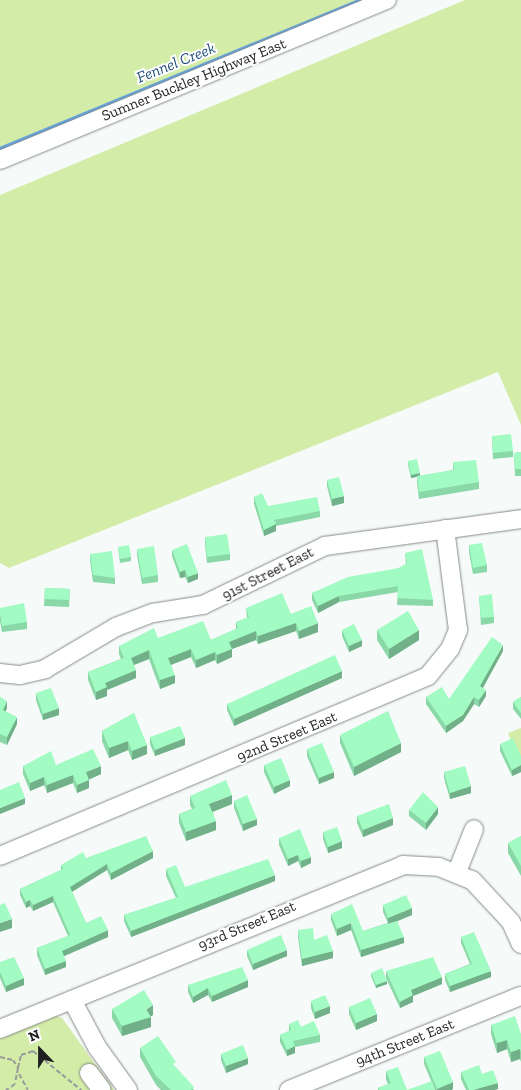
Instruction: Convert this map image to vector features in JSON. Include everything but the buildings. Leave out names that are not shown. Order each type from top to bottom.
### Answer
[{"type":"street","name":"Sumner Buckley Highway East","points":[[0,160],[388,0]]},
{"type":"street","name":"91st Street East","points":[[0,673],[20,675],[45,669],[116,627],[153,613],[203,606],[242,590],[308,551],[521,519]]},
{"type":"street","name":"92nd Street East","points":[[0,856],[428,676],[450,649],[458,630],[445,529]]},
{"type":"street","points":[[474,829],[457,872],[492,897],[521,944]]},
{"type":"street","name":"93rd Street East","points":[[0,1029],[385,869],[403,865],[457,872]]},
{"type":"street","name":"94th Street East","points":[[289,1090],[521,996]]},
{"type":"street","points":[[72,1000],[122,1088]]},
{"type":"street","points":[[89,1073],[102,1090]]},
{"type":"path","points":[[28,1090],[19,1074],[18,1068],[22,1055],[33,1051],[81,1090]]},
{"type":"path","points":[[0,1056],[12,1060],[18,1068]]},
{"type":"path","points":[[6,1090],[19,1074]]},
{"type":"green space","points":[[0,0],[363,0],[0,156]]},
{"type":"green space","points":[[465,0],[521,0],[521,425],[498,372],[9,568],[0,563],[0,195]]},
{"type":"green space","points":[[521,728],[521,765],[508,733]]},
{"type":"green space","points":[[53,1015],[62,1018],[114,1090],[0,1090],[0,1037]]},
{"type":"waterway","name":"Fennel Creek","points":[[0,149],[362,0]]}]
